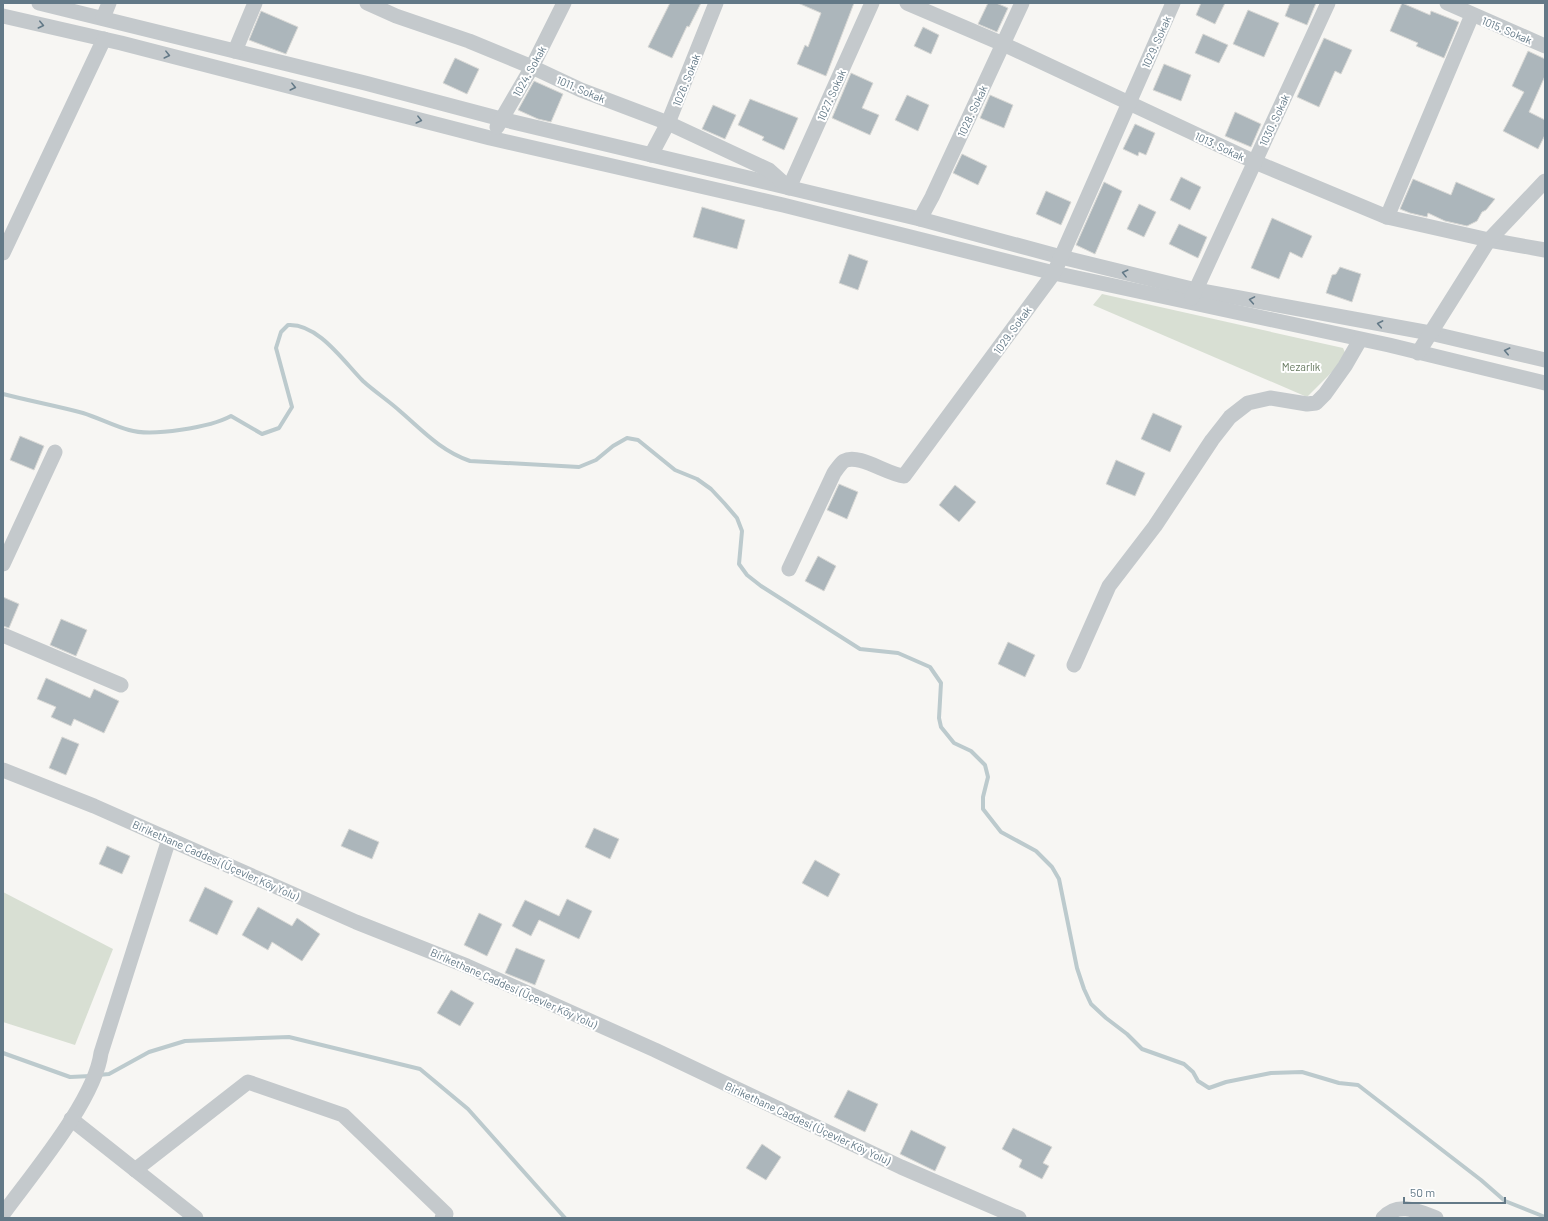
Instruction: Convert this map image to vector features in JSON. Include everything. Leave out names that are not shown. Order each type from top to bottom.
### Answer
[{"type":"street","points":[[39,3],[365,83],[501,120],[920,219],[1061,257],[1193,296],[1360,340],[1545,382]]},
{"type":"street","points":[[103,18],[109,3]]},
{"type":"street","points":[[234,51],[255,3]]},
{"type":"street","name":"1011. Sokak","points":[[367,3],[399,9],[581,90],[668,123],[769,170],[789,188]]},
{"type":"street","name":"1024. Sokak","points":[[490,138],[532,67],[564,3]]},
{"type":"street","name":"1026. Sokak","points":[[651,155],[668,123],[716,3]]},
{"type":"street","name":"1027. Sokak","points":[[789,188],[872,3]]},
{"type":"street","name":"1013. Sokak","points":[[907,3],[1003,44],[1255,162],[1387,217],[1489,240],[1545,250]]},
{"type":"street","name":"1028. Sokak","points":[[920,219],[932,197],[1022,3]]},
{"type":"street","name":"1029. Sokak","points":[[789,569],[834,473],[843,462],[852,459],[877,466],[895,476],[904,476],[1054,272],[1173,3]]},
{"type":"street","name":"1030. Sokak","points":[[1193,296],[1328,3]]},
{"type":"street","name":"1015. Sokak","points":[[1447,3],[1545,46]]},
{"type":"street","points":[[1387,217],[1472,14]]},
{"type":"street","points":[[3,16],[104,39],[490,138],[783,205],[1054,272],[1193,296],[1430,333],[1545,360]]},
{"type":"street","points":[[3,253],[104,39]]},
{"type":"street","points":[[1418,353],[1489,240],[1545,181]]},
{"type":"street","points":[[1074,665],[1109,586],[1155,526],[1212,440],[1230,417],[1248,403],[1270,398],[1307,404],[1316,403],[1325,394],[1345,366],[1360,340]]},
{"type":"street","points":[[3,564],[55,452]]},
{"type":"street","points":[[3,635],[121,685]]},
{"type":"street","name":"Birikethane Caddesi (Üçevler Köy Yolu)","points":[[3,770],[14,772],[356,922],[467,966],[662,1053],[901,1167],[1019,1218]]},
{"type":"street","points":[[3,1214],[84,1099],[99,1066],[101,1053],[169,839]]},
{"type":"street","points":[[135,1170],[248,1082],[343,1115],[446,1214],[442,1218]]},
{"type":"street","points":[[71,1119],[196,1218]]},
{"type":"street","points":[[1382,1218],[1389,1211],[1401,1208],[1436,1218]]},
{"type":"green space","name":"Mezarlık","points":[[1102,294],[1343,348],[1347,357],[1307,397],[1093,305]]},
{"type":"green space","points":[[3,892],[113,949],[75,1045],[3,1022]]},
{"type":"building","points":[[670,3],[701,3],[689,27],[687,26],[672,58],[648,47]]},
{"type":"building","points":[[798,3],[854,3],[826,76],[797,64],[805,45],[808,47],[821,13]]},
{"type":"building","points":[[988,3],[996,3],[1008,8],[997,32],[978,24]]},
{"type":"building","points":[[1201,3],[1225,3],[1215,24],[1196,15]]},
{"type":"building","points":[[1290,3],[1316,3],[1307,25],[1285,16]]},
{"type":"building","points":[[1402,3],[1430,15],[1431,11],[1459,22],[1444,58],[1416,46],[1418,43],[1390,31]]},
{"type":"building","points":[[1248,10],[1279,23],[1264,57],[1233,44]]},
{"type":"building","points":[[261,11],[298,27],[286,54],[249,40]]},
{"type":"building","points":[[923,27],[939,35],[931,54],[914,46]]},
{"type":"building","points":[[1203,34],[1228,45],[1219,63],[1195,53]]},
{"type":"building","points":[[1324,38],[1352,50],[1341,74],[1335,71],[1319,107],[1297,97]]},
{"type":"building","points":[[1528,51],[1545,59],[1545,76],[1529,112],[1545,120],[1545,135],[1538,149],[1503,131],[1524,92],[1512,86]]},
{"type":"building","points":[[455,58],[479,69],[467,94],[443,83]]},
{"type":"building","points":[[1164,64],[1191,75],[1181,101],[1153,90]]},
{"type":"building","points":[[851,73],[873,83],[862,108],[879,115],[870,135],[832,118]]},
{"type":"building","points":[[534,81],[563,94],[551,122],[538,119],[518,110]]},
{"type":"building","points":[[907,95],[929,105],[918,131],[895,120]]},
{"type":"building","points":[[990,95],[1013,105],[1004,128],[980,118]]},
{"type":"building","points":[[750,99],[798,118],[784,150],[762,140],[764,137],[738,125]]},
{"type":"building","points":[[713,105],[736,115],[725,139],[702,129]]},
{"type":"building","points":[[1235,112],[1261,124],[1251,147],[1225,136]]},
{"type":"building","points":[[1135,124],[1155,133],[1146,155],[1139,152],[1138,156],[1123,149]]},
{"type":"building","points":[[962,154],[987,166],[978,185],[953,173]]},
{"type":"building","points":[[1181,177],[1201,187],[1190,210],[1170,200]]},
{"type":"building","points":[[1413,179],[1451,195],[1456,182],[1495,199],[1486,210],[1482,212],[1477,221],[1467,226],[1445,221],[1428,213],[1427,217],[1410,213],[1400,209]]},
{"type":"building","points":[[1104,182],[1122,191],[1095,254],[1076,245]]},
{"type":"building","points":[[1046,191],[1071,202],[1061,225],[1036,214]]},
{"type":"building","points":[[1139,204],[1156,212],[1144,237],[1127,229]]},
{"type":"building","points":[[702,207],[745,220],[737,249],[693,237]]},
{"type":"building","points":[[1272,218],[1312,236],[1302,258],[1290,252],[1279,279],[1251,268]]},
{"type":"building","points":[[1179,224],[1207,237],[1198,258],[1169,244]]},
{"type":"building","points":[[849,254],[868,261],[858,290],[839,283]]},
{"type":"building","points":[[1340,267],[1361,274],[1352,302],[1326,293],[1332,275],[1336,274]]},
{"type":"building","points":[[1153,413],[1182,426],[1170,452],[1141,439]]},
{"type":"building","points":[[20,436],[44,446],[34,470],[10,460]]},
{"type":"building","points":[[1116,460],[1145,473],[1135,496],[1106,484]]},
{"type":"building","points":[[839,484],[858,492],[847,519],[827,510]]},
{"type":"building","points":[[955,485],[976,502],[959,522],[939,505]]},
{"type":"building","points":[[818,556],[836,566],[824,591],[805,581]]},
{"type":"building","points":[[3,597],[19,604],[9,628],[3,626]]},
{"type":"building","points":[[61,619],[87,630],[76,656],[50,645]]},
{"type":"building","points":[[1008,642],[1035,655],[1025,677],[998,664]]},
{"type":"building","points":[[46,678],[90,698],[94,689],[119,701],[104,733],[74,719],[71,726],[51,717],[56,707],[37,699]]},
{"type":"building","points":[[62,737],[79,744],[66,775],[49,768]]},
{"type":"building","points":[[594,828],[619,839],[610,859],[585,847]]},
{"type":"building","points":[[349,829],[379,842],[372,859],[341,846]]},
{"type":"building","points":[[107,846],[130,856],[122,874],[99,864]]},
{"type":"building","points":[[815,860],[840,874],[828,897],[802,883]]},
{"type":"building","points":[[205,887],[233,901],[217,935],[189,921]]},
{"type":"building","points":[[567,899],[592,911],[579,939],[539,920],[531,936],[512,926],[525,900],[559,916]]},
{"type":"building","points":[[258,907],[292,926],[297,918],[320,934],[302,961],[272,942],[268,950],[242,935]]},
{"type":"building","points":[[479,913],[502,924],[487,956],[464,945]]},
{"type":"building","points":[[516,948],[545,960],[535,985],[505,973]]},
{"type":"building","points":[[451,990],[474,1003],[460,1026],[437,1013]]},
{"type":"building","points":[[848,1090],[878,1104],[865,1132],[834,1117]]},
{"type":"building","points":[[1013,1128],[1052,1147],[1043,1163],[1049,1166],[1042,1179],[1019,1167],[1022,1160],[1002,1149]]},
{"type":"building","points":[[911,1130],[946,1147],[935,1171],[900,1154]]},
{"type":"building","points":[[762,1144],[781,1157],[766,1180],[746,1168]]},
{"type":"waterway","points":[[3,394],[83,413],[123,428],[139,432],[166,432],[181,430],[210,424],[231,416],[262,434],[279,428],[292,407],[276,348],[281,332],[288,325],[299,326],[310,330],[320,337],[339,354],[363,381],[433,440],[450,452],[470,461],[579,467],[596,460],[613,446],[627,438],[638,440],[675,470],[697,479],[711,489],[737,518],[742,531],[739,564],[747,575],[761,586],[860,649],[898,653],[930,667],[941,683],[939,718],[941,727],[954,743],[971,751],[985,765],[988,777],[983,797],[983,809],[1001,832],[1036,851],[1052,867],[1059,879],[1077,968],[1091,1004],[1127,1034],[1142,1049],[1184,1064],[1193,1072],[1198,1081],[1209,1088],[1226,1082],[1271,1073],[1302,1072],[1339,1083],[1358,1085],[1481,1180],[1505,1201],[1545,1217]]},
{"type":"waterway","points":[[98,1075],[109,1074],[149,1052],[185,1041],[289,1037],[420,1069],[468,1109],[565,1218]]},
{"type":"waterway","points":[[3,1053],[70,1077],[91,1076]]}]
